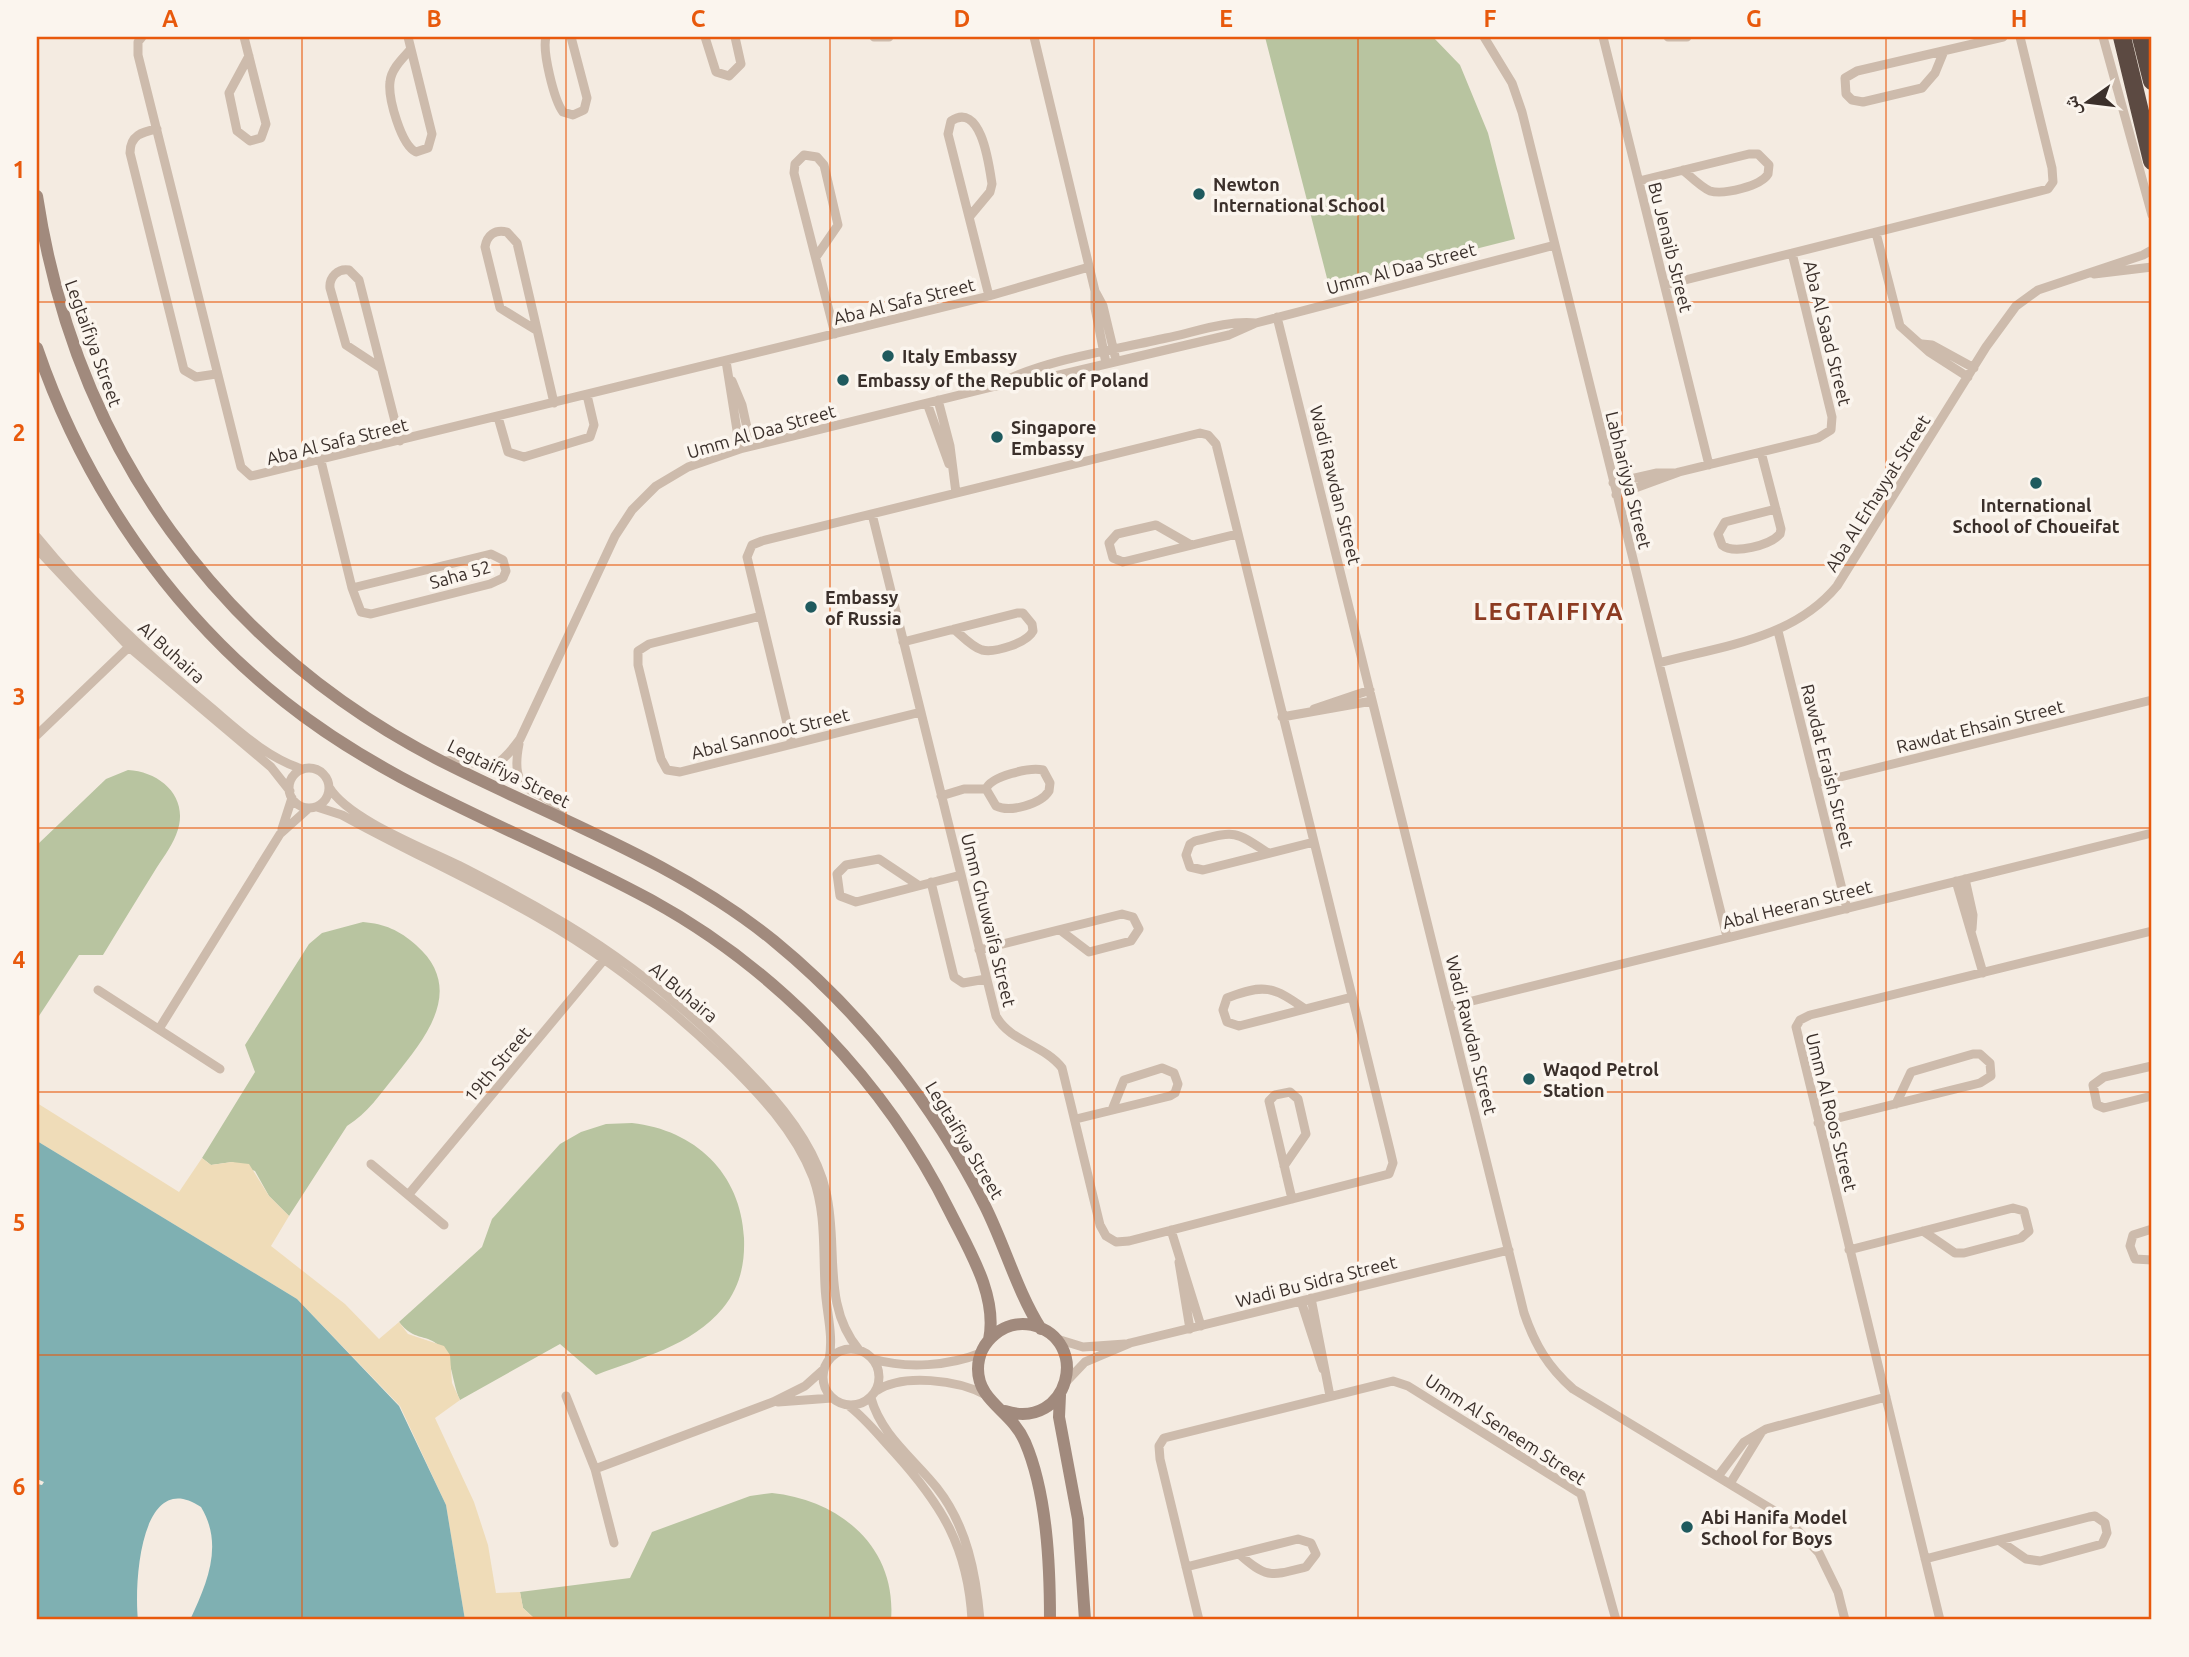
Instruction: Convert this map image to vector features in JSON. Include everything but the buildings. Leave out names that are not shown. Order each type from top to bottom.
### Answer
[{"type":"highway","points":[[2122,37],[2152,161]]},
{"type":"highway","points":[[2141,37],[2152,81]]},
{"type":"street","name":"Aba Al Safa Street","points":[[142,37],[137,49],[216,374],[243,472],[256,477],[989,296],[1089,267]]},
{"type":"street","points":[[244,37],[266,130],[261,138],[250,141],[237,131],[229,93],[248,56]]},
{"type":"street","points":[[408,37],[411,49],[433,140],[428,148],[416,152],[402,138],[390,90],[391,76],[411,49]]},
{"type":"street","points":[[546,37],[545,52],[558,104],[563,112],[573,115],[584,110],[587,98],[571,37]]},
{"type":"street","points":[[705,37],[716,72],[729,76],[741,64],[735,37]]},
{"type":"street","points":[[874,37],[889,37]]},
{"type":"street","points":[[1034,37],[1095,291],[1095,308],[1109,352],[1116,361]]},
{"type":"street","name":"Labhariyya Street","points":[[1484,37],[1512,83],[1522,112],[1727,937]]},
{"type":"street","name":"Bu Jenaib Street","points":[[1603,37],[1709,465]]},
{"type":"street","points":[[1668,37],[1687,37]]},
{"type":"street","points":[[1944,51],[1932,79],[1922,88],[1863,102],[1852,100],[1846,94],[1845,78],[1857,71],[2003,37]]},
{"type":"street","points":[[1665,285],[2045,191],[2051,186],[2052,168],[2020,37]]},
{"type":"street","points":[[2103,37],[2152,215]]},
{"type":"street","points":[[970,216],[990,192],[992,184],[977,126],[968,117],[962,116],[951,121],[948,134],[989,296]]},
{"type":"street","points":[[157,129],[136,135],[130,144],[155,257],[184,370],[196,377],[216,374]]},
{"type":"street","points":[[1639,181],[1683,170],[1749,154],[1758,154],[1769,165],[1768,174],[1759,183],[1719,192],[1711,191],[1683,170]]},
{"type":"street","points":[[816,257],[836,229],[837,218],[824,165],[817,157],[804,155],[795,164],[794,173],[835,334]]},
{"type":"street","name":"Legtaifiya Street","points":[[37,196],[54,285],[85,380],[125,461],[169,530],[218,592],[286,658],[362,715],[443,762],[658,865],[729,908],[774,942],[858,1022],[909,1083],[949,1140],[997,1230],[1041,1329]]},
{"type":"street","points":[[536,330],[500,308],[485,247],[488,238],[497,231],[507,232],[517,243],[554,403]]},
{"type":"street","points":[[1876,233],[1897,319],[1906,333],[1968,377]]},
{"type":"street","name":"Umm Al Daa Street","points":[[443,762],[458,760],[478,767],[494,765],[508,756],[520,739],[615,536],[632,510],[656,486],[676,473],[751,446],[996,386],[1025,383],[1229,335],[1277,317],[1555,245]]},
{"type":"street","name":"Aba Al Erhayyat Street","points":[[1659,663],[1778,631],[1807,615],[1837,586],[2006,318],[2021,301],[2038,289],[2143,256],[2152,250]]},
{"type":"street","name":"Aba Al Saad Street","points":[[1616,495],[1679,472],[1824,436],[1833,424],[1792,253]]},
{"type":"street","name":"Aba Al Erhayyat Street","points":[[2074,276],[2152,267]]},
{"type":"street","points":[[381,368],[346,345],[330,288],[331,280],[338,272],[349,270],[359,280],[400,441]]},
{"type":"street","name":"Wadi Rawdan Street","points":[[1277,317],[1534,1344],[1558,1375],[1573,1389],[1731,1482],[1786,1518],[1819,1553],[1838,1591],[1845,1620]]},
{"type":"street","name":"Umm Al Daa Street","points":[[996,386],[1031,371],[1109,352],[1234,323],[1256,323]]},
{"type":"street","points":[[1922,344],[1932,345],[1974,368]]},
{"type":"street","points":[[37,348],[65,420],[114,510],[171,590],[253,676],[321,730],[389,773],[627,888],[681,918],[767,980],[835,1047],[892,1117],[947,1205],[986,1292],[992,1322],[989,1340]]},
{"type":"street","points":[[1106,363],[1109,352]]},
{"type":"street","points":[[726,361],[740,449]]},
{"type":"street","points":[[729,376],[741,405],[751,446]]},
{"type":"street","points":[[498,417],[509,452],[524,457],[590,437],[594,425],[587,395]]},
{"type":"street","points":[[938,400],[950,446],[950,465]]},
{"type":"street","points":[[927,403],[950,465],[956,493]]},
{"type":"street","name":"Umm Ghuwaifa Street","points":[[792,744],[747,557],[752,545],[872,514],[956,493],[1204,433],[1216,444],[1392,1167],[1383,1177],[1119,1243],[1106,1236],[1100,1225],[1062,1068],[999,1022],[986,979],[872,514]]},
{"type":"street","points":[[1761,452],[1776,509],[1781,529],[1777,538],[1734,550],[1722,545],[1718,534],[1725,522],[1776,509]]},
{"type":"street","name":"Saha 52","points":[[321,461],[352,588],[358,608],[371,614],[490,584],[503,578],[506,571],[503,560],[491,554],[352,588]]},
{"type":"street","name":"Aba Al Saad Street","points":[[1614,483],[1657,473],[1679,472]]},
{"type":"street","points":[[1191,545],[1156,524],[1117,534],[1110,543],[1113,558],[1123,562],[1237,534]]},
{"type":"street","name":"Al Buhaira","points":[[37,537],[51,560]]},
{"type":"street","name":"Al Buhaira","points":[[37,550],[51,560],[132,644],[271,767],[301,806],[370,826],[525,905],[607,957],[720,1049],[774,1106],[812,1174],[828,1229],[836,1308],[847,1334],[859,1350]]},
{"type":"street","points":[[903,642],[954,629],[1023,613],[1032,624],[1033,631],[1025,641],[980,650],[954,629]]},
{"type":"street","name":"Abal Sannoot Street","points":[[761,616],[649,644],[640,649],[637,659],[651,719],[663,764],[671,772],[921,712]]},
{"type":"street","name":"Rawdat Eraish Street","points":[[1778,631],[1847,909]]},
{"type":"street","points":[[37,735],[132,644]]},
{"type":"street","points":[[1312,710],[1340,697],[1370,690]]},
{"type":"street","name":"Rawdat Ehsain Street","points":[[1816,783],[2152,700]]},
{"type":"street","points":[[1282,717],[1372,701]]},
{"type":"street","name":"Al Buhaira","points":[[210,713],[275,759],[302,769],[320,771],[338,800],[370,826]]},
{"type":"street","name":"Umm Al Daa Street","points":[[520,739],[516,761],[518,777],[528,790],[557,808],[562,818]]},
{"type":"street","points":[[159,1028],[280,834],[291,794],[292,778],[302,769]]},
{"type":"street","points":[[941,796],[964,789],[986,789],[993,781],[1032,769],[1043,771],[1050,783],[1049,791],[1041,800],[1009,809],[996,806],[986,789]]},
{"type":"street","points":[[280,834],[326,799],[329,787]]},
{"type":"street","points":[[1268,853],[1239,834],[1230,832],[1195,841],[1190,844],[1186,855],[1190,867],[1203,870],[1314,842]]},
{"type":"street","name":"Abal Heeran Street","points":[[1448,1007],[2152,833]]},
{"type":"street","points":[[918,885],[879,859],[846,865],[837,874],[838,892],[848,901],[918,885],[961,875]]},
{"type":"street","points":[[1960,880],[1983,973]]},
{"type":"street","points":[[931,882],[954,977],[963,983],[986,979]]},
{"type":"street","points":[[979,950],[1122,914],[1133,917],[1139,929],[1131,941],[1089,952],[1060,930]]},
{"type":"street","name":"Umm Al Roos Street","points":[[1940,1620],[1796,1032],[1800,1020],[2152,931]]},
{"type":"street","name":"19th Street","points":[[409,1194],[607,957]]},
{"type":"street","points":[[1305,1009],[1279,991],[1267,988],[1227,998],[1223,1010],[1227,1022],[1239,1026],[1352,997]]},
{"type":"street","points":[[98,990],[220,1069]]},
{"type":"street","points":[[1818,1123],[1896,1104],[1980,1083],[1991,1076],[1990,1063],[1980,1054],[1973,1054],[1918,1068],[1908,1077],[1896,1104]]},
{"type":"street","points":[[2152,1066],[2097,1080],[2092,1085],[2097,1105],[2104,1108],[2152,1096]]},
{"type":"street","points":[[1076,1119],[1112,1110],[1175,1094],[1178,1084],[1174,1073],[1162,1068],[1124,1080],[1112,1110]]},
{"type":"street","points":[[1284,1166],[1306,1134],[1298,1099],[1290,1092],[1275,1095],[1269,1101],[1284,1166],[1292,1199]]},
{"type":"street","points":[[371,1164],[444,1225]]},
{"type":"street","points":[[1849,1250],[1923,1231],[2013,1208],[2024,1211],[2030,1224],[2029,1231],[2021,1238],[1955,1253],[1923,1231]]},
{"type":"street","name":"Al Buhaira","points":[[828,1229],[825,1287],[832,1340],[829,1360]]},
{"type":"street","points":[[2152,1229],[2133,1235],[2130,1246],[2135,1259],[2152,1261]]},
{"type":"street","points":[[1171,1230],[1179,1261],[1192,1292],[1200,1326]]},
{"type":"street","name":"Wadi Bu Sidra Street","points":[[1055,1338],[1083,1347],[1130,1343],[1509,1250]]},
{"type":"street","points":[[1179,1261],[1179,1276],[1190,1329]]},
{"type":"street","points":[[1311,1298],[1323,1349],[1324,1370]]},
{"type":"street","points":[[1301,1301],[1324,1370],[1329,1396]]},
{"type":"street","points":[[986,1395],[978,1370],[981,1353],[989,1340],[1002,1329],[1017,1325],[1041,1329],[1055,1338],[1067,1363],[1066,1382],[1060,1395],[1049,1406],[1035,1413],[1005,1411]]},
{"type":"street","name":"Wadi Bu Sidra Street","points":[[1066,1382],[1085,1362],[1130,1343]]},
{"type":"street","points":[[595,1469],[773,1402],[805,1386],[842,1350],[859,1350],[873,1359],[900,1364],[935,1364],[981,1353]]},
{"type":"street","points":[[873,1359],[880,1375],[873,1395],[883,1426],[918,1473],[953,1531],[980,1620]]},
{"type":"street","points":[[900,1364],[900,1382]]},
{"type":"street","points":[[935,1364],[936,1382]]},
{"type":"street","points":[[824,1369],[823,1382],[832,1398]]},
{"type":"street","name":"Umm Al Seneem Street","points":[[1199,1620],[1158,1451],[1164,1438],[1387,1381],[1400,1382],[1575,1488],[1587,1506],[1616,1620]]},
{"type":"street","points":[[849,1406],[900,1382],[936,1382],[958,1383],[986,1395],[1005,1411],[1018,1428],[1030,1455],[1043,1518],[1050,1620]]},
{"type":"street","points":[[1060,1395],[1059,1417],[1083,1558],[1085,1620]]},
{"type":"street","points":[[566,1396],[595,1469],[614,1543]]},
{"type":"street","points":[[1719,1475],[1744,1442],[1775,1425],[1886,1397]]},
{"type":"street","points":[[773,1402],[832,1398],[849,1406],[918,1473]]},
{"type":"street","points":[[1731,1482],[1763,1431]]},
{"type":"street","points":[[1926,1559],[2095,1516],[2105,1523],[2107,1533],[2102,1544],[2040,1561],[2026,1559],[2000,1541]]},
{"type":"street","points":[[1186,1567],[1298,1539],[1311,1544],[1315,1554],[1311,1564],[1306,1567],[1273,1576],[1258,1571],[1239,1554]]},
{"type":"street","points":[[972,1620],[974,1599]]},
{"type":"green space","points":[[1265,37],[1433,37],[1460,65],[1488,133],[1515,239],[1329,286]]},
{"type":"green space","points":[[128,770],[152,776],[170,790],[180,810],[176,835],[103,955],[79,955],[37,1019],[37,845],[106,779]]},
{"type":"green space","points":[[363,922],[385,926],[404,935],[431,962],[438,979],[440,996],[436,1012],[407,1061],[367,1109],[347,1126],[289,1216],[269,1196],[255,1171],[232,1162],[211,1165],[202,1158],[255,1072],[245,1045],[309,944],[322,933]]},
{"type":"green space","points":[[632,1123],[655,1127],[694,1145],[711,1159],[724,1175],[741,1215],[744,1238],[742,1266],[734,1292],[723,1308],[696,1332],[647,1356],[596,1375],[560,1344],[460,1400],[447,1356],[433,1341],[414,1335],[399,1322],[482,1247],[492,1219],[560,1144],[581,1132],[606,1124]]},
{"type":"green space","points":[[772,1493],[797,1497],[820,1506],[841,1517],[859,1532],[874,1550],[884,1570],[890,1594],[891,1620],[536,1620],[523,1608],[520,1592],[630,1578],[652,1532],[750,1496]]},
{"type":"sand","points":[[37,1103],[179,1192],[202,1158],[211,1165],[232,1162],[249,1164],[269,1196],[289,1216],[271,1246],[345,1304],[379,1339],[399,1322],[408,1334],[444,1346],[450,1355],[452,1383],[460,1400],[435,1418],[474,1502],[488,1545],[496,1593],[520,1592],[523,1608],[536,1620],[465,1620],[446,1505],[400,1406],[297,1299],[37,1141]]},
{"type":"water","points":[[37,1141],[297,1299],[399,1406],[446,1505],[465,1620],[190,1620],[207,1578],[212,1550],[211,1535],[201,1507],[181,1499],[165,1502],[153,1516],[145,1535],[138,1582],[138,1620],[37,1620],[37,1484],[42,1485],[44,1482],[37,1479]]},
{"type":"place","name":"Newton International School","points":[[1199,194]]},
{"type":"place","name":"Italy Embassy","points":[[888,356]]},
{"type":"place","name":"Embassy of the Republic of Poland","points":[[843,380]]},
{"type":"place","name":"Singapore Embassy","points":[[997,437]]},
{"type":"place","name":"International School of Choueifat","points":[[2036,483]]},
{"type":"place","name":"Embassy of Russia","points":[[811,607]]},
{"type":"place","name":"Waqod Petrol Station","points":[[1529,1079]]},
{"type":"place","name":"Abi Hanifa Model School for Boys","points":[[1687,1527]]},
{"type":"district","name":"LEGTAIFIYA","points":[[1549,611]]}]
